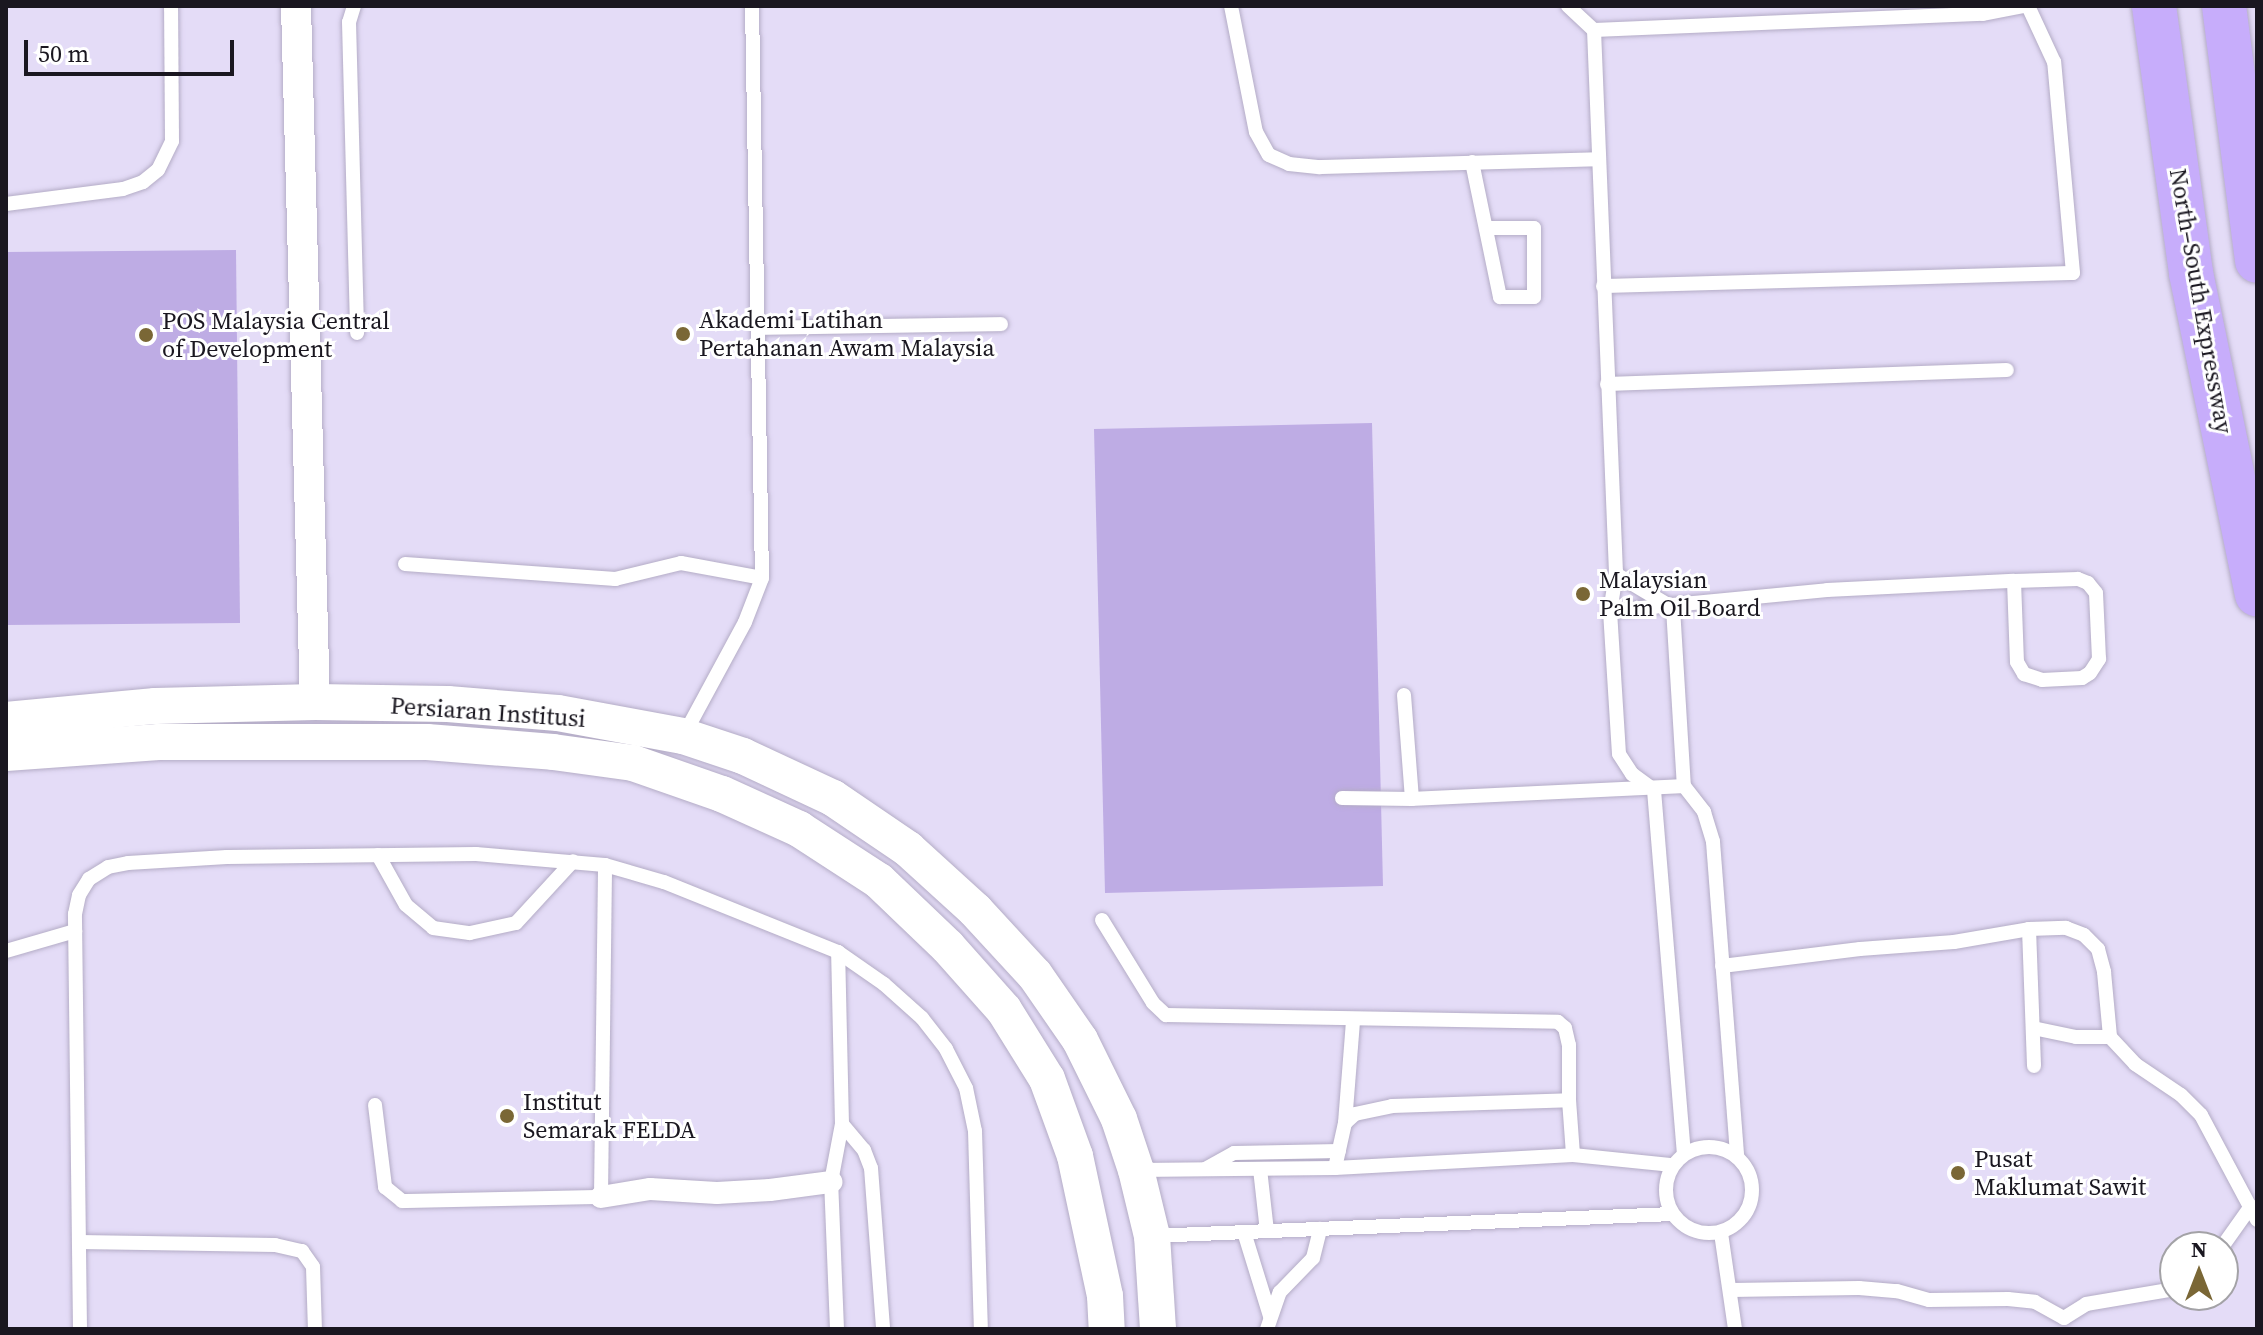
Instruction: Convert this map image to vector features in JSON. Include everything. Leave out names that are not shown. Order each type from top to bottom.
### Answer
[{"type":"highway","name":"North–South Expressway","points":[[2154,6],[2191,273],[2257,594]]},
{"type":"highway","points":[[2224,6],[2257,261]]},
{"type":"street","points":[[296,6],[315,702]]},
{"type":"street","name":"Persiaran Institusi","points":[[6,720],[155,706],[315,702],[448,704],[558,713],[683,736],[743,756],[833,798],[908,849],[975,910],[1035,975],[1080,1040],[1119,1119],[1136,1170],[1152,1236],[1158,1329]]},
{"type":"street","name":"Persiaran Institusi","points":[[6,753],[159,742],[427,742],[553,752],[633,763],[722,794],[799,829],[879,881],[948,947],[1004,1010],[1047,1079],[1075,1156],[1105,1296],[1107,1329]]},
{"type":"street","points":[[601,1197],[650,1189],[717,1193],[831,1182]]},
{"type":"lane","points":[[6,204],[123,189],[143,182],[158,170],[172,141],[171,6]]},
{"type":"lane","points":[[354,6],[349,22],[357,333]]},
{"type":"lane","points":[[683,736],[745,622],[762,578],[752,6]]},
{"type":"lane","points":[[1231,6],[1256,132],[1269,155],[1289,164],[1320,167],[1599,159]]},
{"type":"lane","points":[[1568,6],[1594,30],[1983,14],[2026,6],[2054,62],[2073,273],[1603,286]]},
{"type":"lane","points":[[1594,30],[1616,574],[1610,611],[1619,754],[1632,774],[1654,790],[1684,1153]]},
{"type":"lane","points":[[1472,162],[1500,297],[1534,297],[1534,228],[1486,228]]},
{"type":"lane","points":[[758,328],[1001,324]]},
{"type":"lane","points":[[1607,384],[2007,370]]},
{"type":"lane","points":[[405,564],[615,579],[681,563],[762,578]]},
{"type":"lane","points":[[1616,574],[1673,608]]},
{"type":"lane","points":[[1610,611],[1673,608],[1827,590],[2014,581],[2078,579],[2088,583],[2096,593],[2099,659],[2090,673],[2082,678],[2042,680],[2024,674],[2017,662],[2014,581]]},
{"type":"lane","points":[[1673,608],[1684,786],[1704,812],[1713,842],[1737,1155]]},
{"type":"lane","points":[[1404,695],[1412,799]]},
{"type":"lane","points":[[1342,798],[1412,799],[1654,790],[1684,786]]},
{"type":"lane","points":[[80,1329],[75,931],[79,895],[89,879],[108,867],[128,863],[227,857],[476,854],[605,865],[664,882],[838,952],[884,984],[922,1018],[946,1049],[966,1088],[975,1131],[981,1329]]},
{"type":"lane","points":[[378,855],[406,905],[433,928],[470,933],[516,923],[573,861]]},
{"type":"lane","points":[[375,1105],[385,1187],[402,1201],[601,1197],[605,865]]},
{"type":"lane","points":[[1102,920],[1153,1003],[1166,1015],[1353,1021],[1558,1022],[1565,1028],[1569,1045],[1573,1155]]},
{"type":"lane","points":[[1722,966],[1860,949],[1954,942],[2029,929],[2066,928],[2084,935],[2098,949],[2104,972],[2110,1037],[2135,1064],[2181,1095],[2201,1115],[2254,1213],[2237,1231]]},
{"type":"lane","points":[[2029,929],[2034,1066]]},
{"type":"lane","points":[[6,951],[75,931]]},
{"type":"lane","points":[[837,1329],[831,1182],[842,1124],[838,952]]},
{"type":"lane","points":[[1335,1168],[1345,1123],[1353,1021]]},
{"type":"lane","points":[[2033,1028],[2076,1037],[2110,1037]]},
{"type":"lane","points":[[1345,1123],[1355,1114],[1392,1106],[1569,1100]]},
{"type":"lane","points":[[842,1124],[864,1150],[871,1168],[883,1329]]},
{"type":"lane","points":[[1711,1145],[1737,1155],[1752,1175],[1753,1199],[1742,1221],[1721,1233],[1693,1231],[1672,1214],[1665,1190],[1672,1165],[1684,1153],[1711,1145]]},
{"type":"lane","points":[[1205,1170],[1219,1158],[1234,1153],[1339,1151]]},
{"type":"lane","points":[[1136,1170],[1335,1168],[1573,1155],[1672,1165]]},
{"type":"lane","points":[[1260,1169],[1267,1231]]},
{"type":"lane","points":[[1152,1236],[1672,1214]]},
{"type":"lane","points":[[1268,1323],[1280,1292],[1313,1258],[1320,1229]]},
{"type":"lane","points":[[1244,1232],[1268,1323]]},
{"type":"lane","points":[[1721,1233],[1735,1329]]},
{"type":"lane","points":[[79,1242],[275,1245],[302,1251],[313,1267],[315,1329]]},
{"type":"lane","points":[[1731,1290],[1859,1288],[1897,1291],[1929,1300],[2008,1299],[2035,1302],[2064,1324],[2086,1304],[2159,1292]]},
{"type":"shaded area","points":[[236,250],[240,623],[6,625],[6,252]]},
{"type":"shaded area","points":[[1372,423],[1383,886],[1105,893],[1094,429]]},
{"type":"place","name":"Akademi Latihan Pertahanan Awam Malaysia","points":[[683,334]]},
{"type":"place","name":"POS Malaysia Central of Development","points":[[146,335]]},
{"type":"place","name":"Malaysian Palm Oil Board","points":[[1583,594]]},
{"type":"place","name":"Institut Semarak FELDA","points":[[507,1116]]},
{"type":"place","name":"Pusat Maklumat Sawit","points":[[1958,1173]]}]
